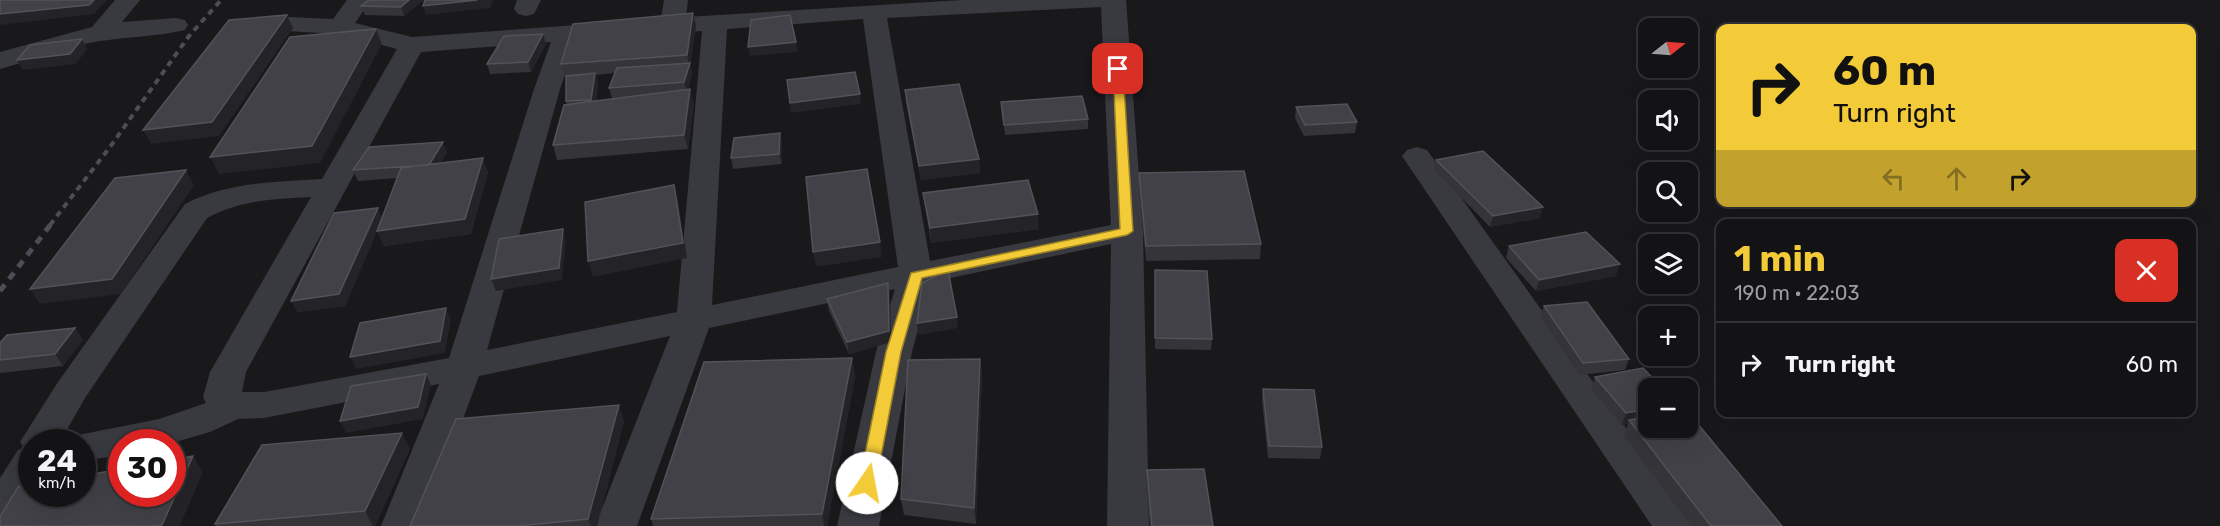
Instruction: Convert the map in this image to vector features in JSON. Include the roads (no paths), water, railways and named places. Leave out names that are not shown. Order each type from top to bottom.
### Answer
[{"type":"street","points":[[100,34],[128,0]]},
{"type":"street","points":[[340,27],[359,0]]},
{"type":"street","points":[[672,27],[676,0]]},
{"type":"street","points":[[268,22],[340,27],[412,45],[715,24],[827,7],[874,12],[974,3],[1101,0]]},
{"type":"street","points":[[1114,0],[1127,231],[1128,526]]},
{"type":"street","points":[[858,526],[894,352],[916,276],[874,12]]},
{"type":"street","points":[[616,526],[694,320],[715,24]]},
{"type":"street","points":[[0,61],[27,51],[100,34],[176,25]]},
{"type":"street","points":[[402,526],[464,367],[566,35]]},
{"type":"street","points":[[232,406],[222,397],[228,372],[412,45]]},
{"type":"street","points":[[1417,156],[1675,526]]},
{"type":"street","points":[[48,429],[71,391],[196,211],[212,201],[230,196],[331,187]]},
{"type":"street","points":[[96,444],[174,430],[212,417],[232,406],[264,405],[464,367],[1127,231]]},
{"type":"street","points":[[0,513],[18,483]]},
{"type":"railway","points":[[50,225],[110,147],[189,36],[221,0]]},
{"type":"railway","points":[[0,291],[51,224]]}]
